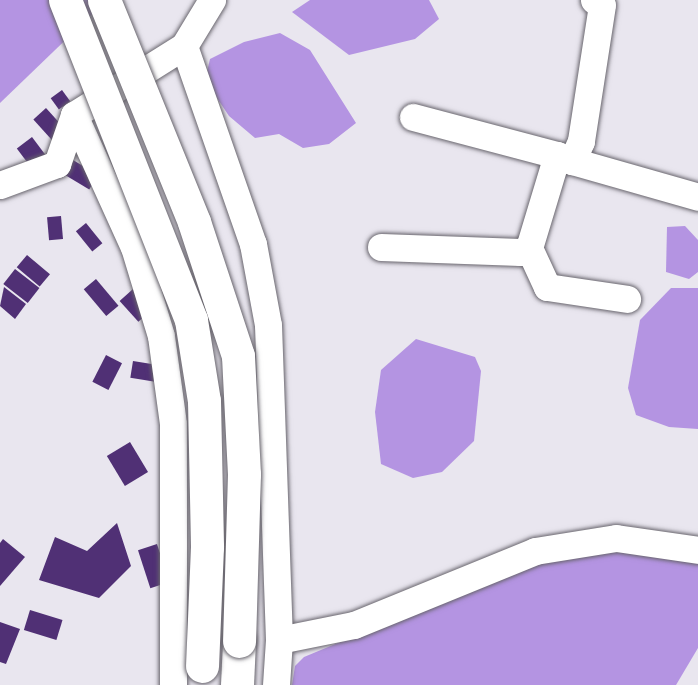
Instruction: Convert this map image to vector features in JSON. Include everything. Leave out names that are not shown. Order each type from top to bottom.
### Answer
[{"type":"main road","points":[[65,0],[191,320],[204,401],[207,548],[201,676]]},
{"type":"main road","points":[[104,0],[194,222],[238,356],[244,474],[237,685]]},
{"type":"street","points":[[0,185],[57,164],[74,115],[184,46],[212,0]]},
{"type":"street","points":[[381,247],[520,252],[529,248],[565,158],[581,141],[600,2]]},
{"type":"street","points":[[184,46],[253,244],[268,325],[279,640],[276,685]]},
{"type":"street","points":[[74,115],[134,247],[161,336],[173,424],[173,685]]},
{"type":"street","points":[[413,117],[698,197]]},
{"type":"street","points":[[529,248],[547,287],[627,299]]},
{"type":"street","points":[[279,640],[354,625],[551,547],[616,538],[698,550]]},
{"type":"shaded area","points":[[0,0],[107,0],[0,103]]},
{"type":"shaded area","points":[[310,0],[429,0],[439,19],[415,39],[349,55],[292,12]]},
{"type":"shaded area","points":[[280,33],[310,50],[356,123],[329,144],[303,148],[279,134],[255,138],[229,116],[205,80],[210,59],[244,42]]},
{"type":"shaded area","points":[[685,226],[698,240],[698,272],[689,279],[666,272],[667,227]]},
{"type":"shaded area","points":[[671,288],[698,288],[698,429],[669,427],[636,415],[628,388],[640,320]]},
{"type":"shaded area","points":[[416,339],[475,357],[481,371],[474,441],[442,472],[413,478],[381,464],[375,412],[381,370]]},
{"type":"shaded area","points":[[625,552],[698,562],[698,648],[676,685],[292,685],[295,666],[304,657],[550,555]]},
{"type":"building","points":[[62,90],[70,101],[59,110],[51,98]]},
{"type":"building","points":[[46,108],[65,129],[52,140],[33,119]]},
{"type":"building","points":[[32,137],[50,161],[35,172],[17,148]]},
{"type":"building","points":[[68,157],[98,175],[89,190],[59,172]]},
{"type":"building","points":[[61,216],[63,239],[49,240],[47,217]]},
{"type":"building","points":[[86,223],[102,243],[92,251],[76,231]]},
{"type":"building","points":[[27,255],[50,274],[40,287],[17,267]]},
{"type":"building","points":[[15,269],[39,288],[28,303],[3,284]]},
{"type":"building","points":[[96,279],[118,306],[106,316],[84,289]]},
{"type":"building","points":[[4,287],[26,304],[15,319],[0,306]]},
{"type":"building","points":[[133,289],[152,310],[138,322],[120,301]]},
{"type":"building","points":[[106,355],[122,363],[108,390],[92,382]]},
{"type":"building","points":[[133,361],[158,365],[155,382],[130,378]]},
{"type":"building","points":[[130,442],[148,472],[125,486],[107,456]]},
{"type":"building","points":[[117,523],[131,566],[99,598],[39,580],[55,537],[87,551]]},
{"type":"building","points":[[3,539],[25,557],[0,586],[0,543]]},
{"type":"building","points":[[157,544],[169,582],[150,588],[138,550]]},
{"type":"building","points":[[30,610],[63,620],[56,640],[24,630]]},
{"type":"building","points":[[0,622],[20,629],[6,664],[0,662]]}]
